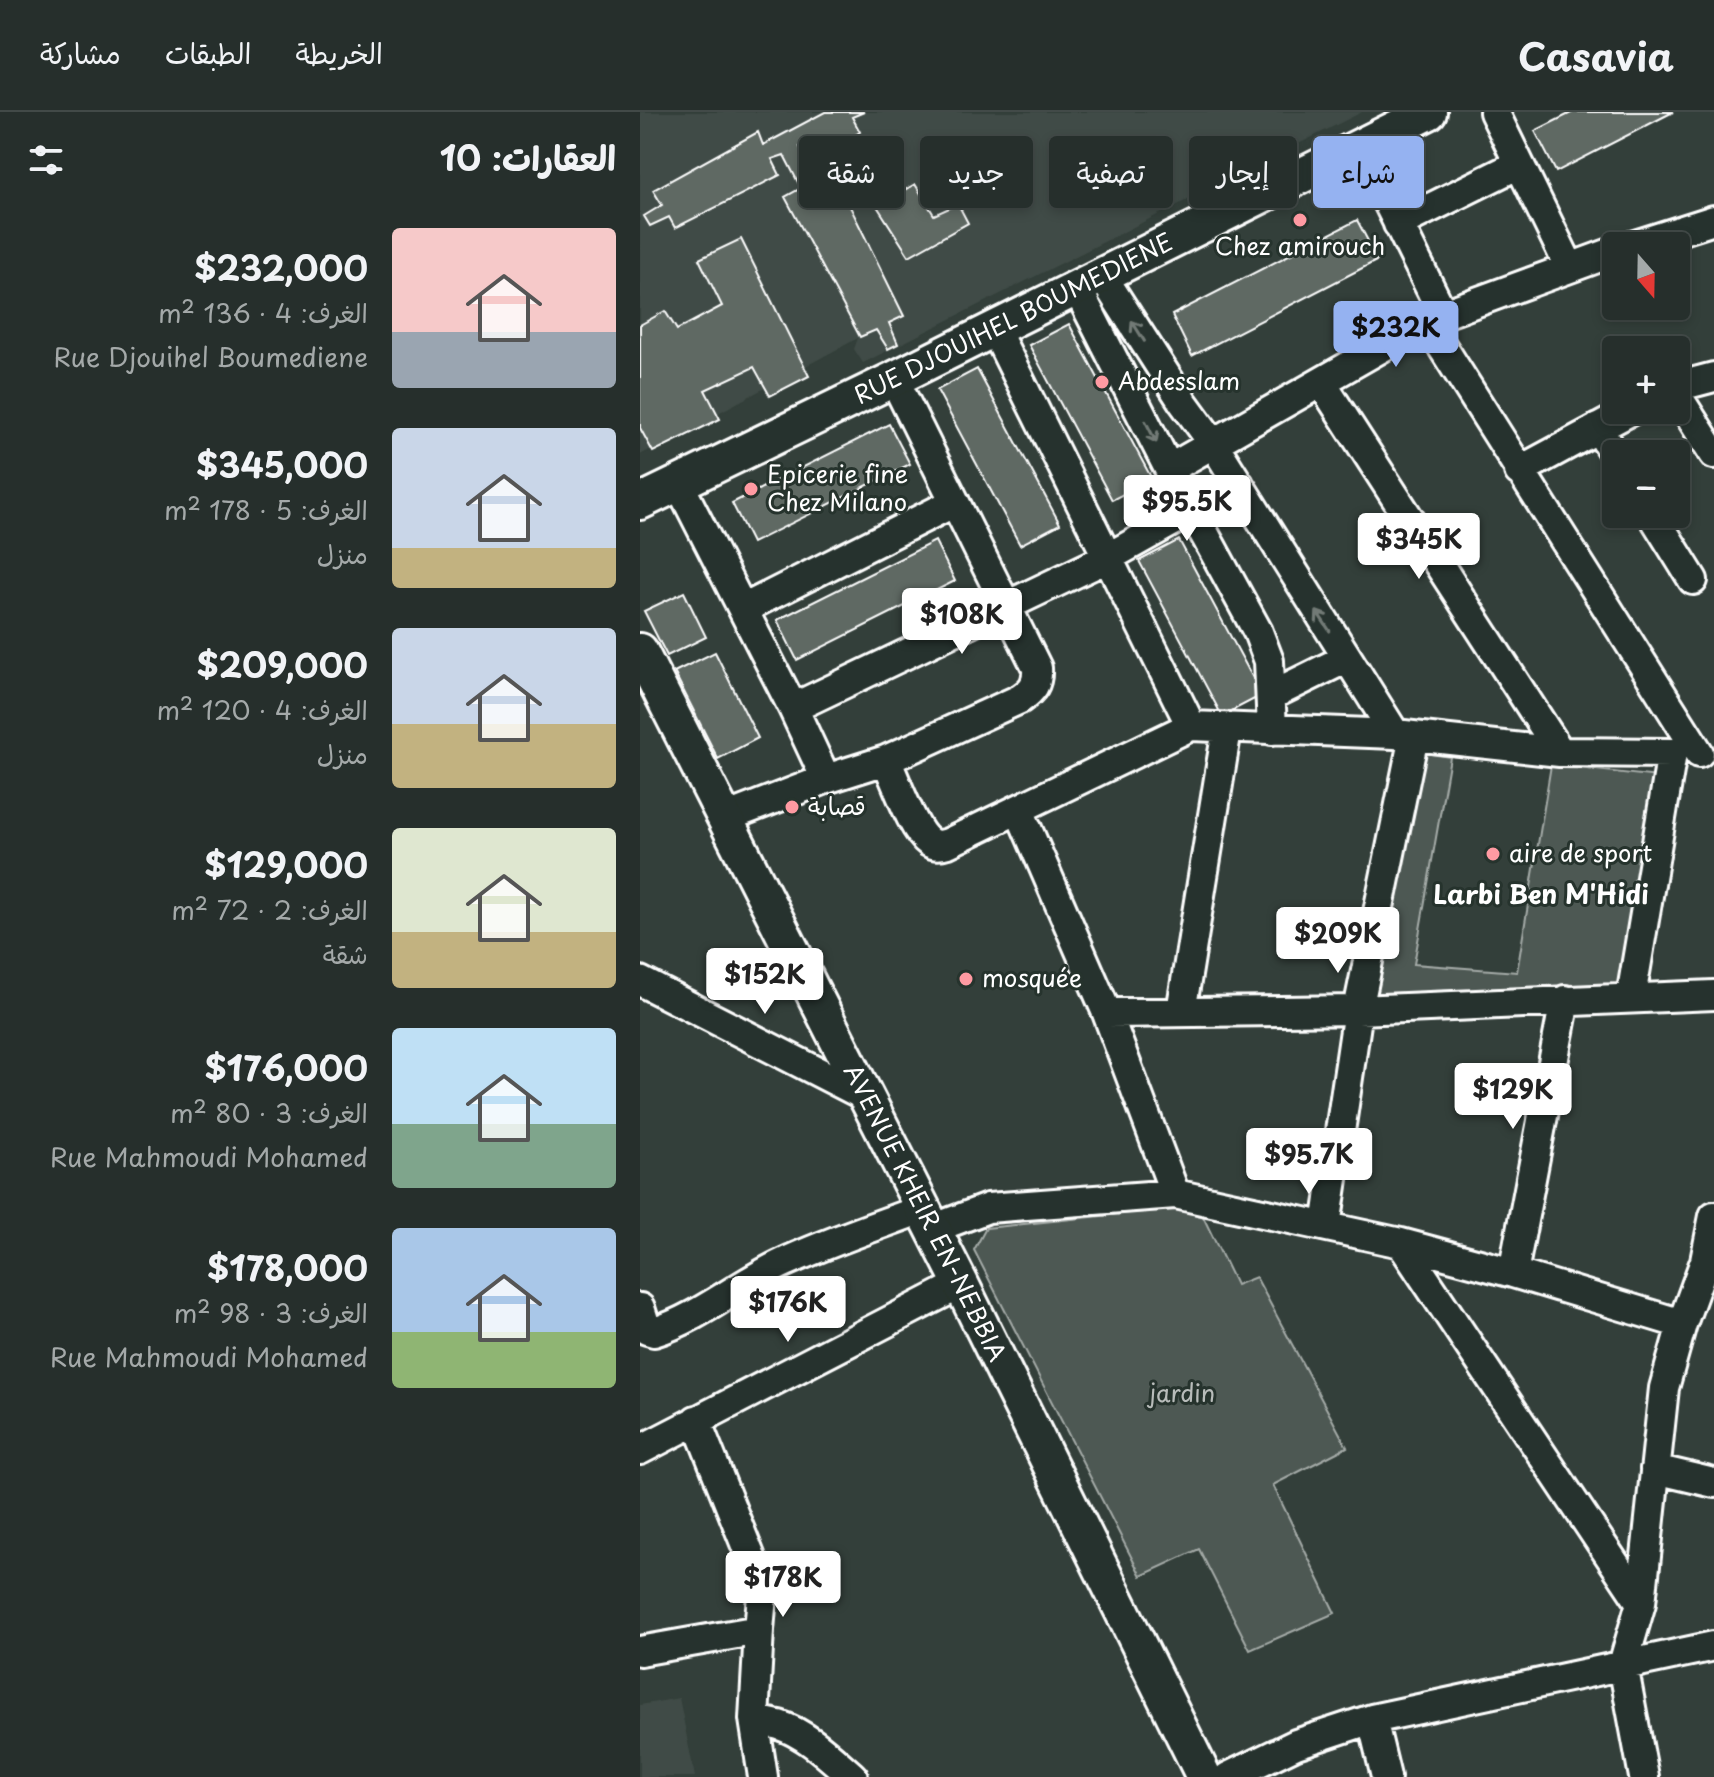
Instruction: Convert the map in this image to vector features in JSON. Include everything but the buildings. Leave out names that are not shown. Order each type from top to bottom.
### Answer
[{"type":"main road","name":"RUE DJOUIHEL BOUMEDIENE","points":[[1380,136],[1429,112]]},
{"type":"main road","name":"RUE DJOUIHEL BOUMEDIENE","points":[[640,502],[1313,169]]},
{"type":"main road","name":"AVENUE KHEIR EN-NEBBIA","points":[[640,651],[961,1284],[1204,1777]]},
{"type":"street","points":[[1494,112],[1569,266]]},
{"type":"street","points":[[1398,224],[1519,164]]},
{"type":"street","points":[[1390,208],[1435,318],[1519,471],[1695,753],[1631,997]]},
{"type":"street","points":[[1676,232],[1714,220]]},
{"type":"street","points":[[1169,469],[1435,318],[1602,255]]},
{"type":"street","points":[[1089,281],[1213,443],[1347,658],[1405,735],[1358,1010],[1326,1226]]},
{"type":"street","points":[[1089,281],[1169,469],[1258,632],[1269,661],[1272,730]]},
{"type":"street","points":[[994,328],[1191,726]]},
{"type":"street","points":[[1690,383],[1714,377]]},
{"type":"street","points":[[725,818],[826,779],[886,760],[1020,699],[1031,692],[1038,682],[1037,668],[894,379]]},
{"type":"street","points":[[1321,382],[1560,752]]},
{"type":"street","points":[[1690,416],[1714,454]]},
{"type":"street","points":[[1519,471],[1606,424]]},
{"type":"street","points":[[1598,428],[1605,440]]},
{"type":"street","points":[[678,482],[826,779]]},
{"type":"street","points":[[793,708],[1109,557],[1239,484]]},
{"type":"street","points":[[743,609],[955,502]]},
{"type":"street","points":[[1661,528],[1693,580]]},
{"type":"street","points":[[1272,695],[1347,658]]},
{"type":"street","points":[[886,760],[919,831],[929,842],[938,845],[1019,810],[1191,726],[1405,735],[1560,752],[1695,753]]},
{"type":"street","points":[[1181,1012],[1227,729]]},
{"type":"street","points":[[1019,810],[1107,1013],[1175,1194]]},
{"type":"street","points":[[640,981],[867,1097]]},
{"type":"street","points":[[1107,1013],[1358,1010],[1714,995]]},
{"type":"street","points":[[1513,1273],[1565,1000]]},
{"type":"street","points":[[640,1308],[647,1330],[663,1330],[778,1266],[927,1219],[988,1208],[1175,1194],[1401,1243],[1682,1324]]},
{"type":"street","points":[[1644,1777],[1623,1665],[1641,1603],[1664,1388],[1682,1324],[1709,1262],[1714,1216]]},
{"type":"street","points":[[1401,1243],[1641,1603]]},
{"type":"street","points":[[640,1450],[961,1284]]},
{"type":"street","points":[[696,1420],[759,1578],[762,1596],[754,1719],[763,1777]]},
{"type":"street","points":[[1655,1469],[1714,1483]]},
{"type":"street","points":[[640,1651],[759,1630]]},
{"type":"street","points":[[1228,1777],[1296,1744],[1372,1719],[1714,1646]]},
{"type":"street","points":[[754,1719],[780,1725],[795,1733],[853,1777]]},
{"type":"street","points":[[1372,1719],[1386,1777]]},
{"type":"shaded area","points":[[640,112],[1362,112],[1297,145],[1297,136],[1189,136],[1189,199],[1173,207],[1173,136],[1049,136],[1049,208],[1171,208],[863,363],[854,349],[858,338],[640,455]]},
{"type":"shaded area","points":[[679,1698],[695,1777],[640,1777],[640,1705]]},
{"type":"green space","points":[[1424,753],[1450,757],[1414,964],[1517,972],[1551,765],[1659,777],[1619,983],[1375,997]]},
{"type":"green space","name":"jardin","points":[[1198,1206],[1236,1285],[1256,1277],[1347,1447],[1273,1485],[1335,1613],[1250,1650],[1199,1549],[1141,1576],[974,1250],[986,1228]]},
{"type":"place","name":"Chez amirouch","points":[[1300,220]]},
{"type":"place","name":"Abdesslam","points":[[1102,382]]},
{"type":"place","name":"Epicerie fine Chez Milano","points":[[751,489]]},
{"type":"place","name":"قصابة","points":[[792,807]]},
{"type":"place","name":"aire de sport","points":[[1493,854]]},
{"type":"place","name":"mosquée","points":[[966,979]]},
{"type":"district","name":"Larbi Ben M'Hidi","points":[[1541,895]]}]
